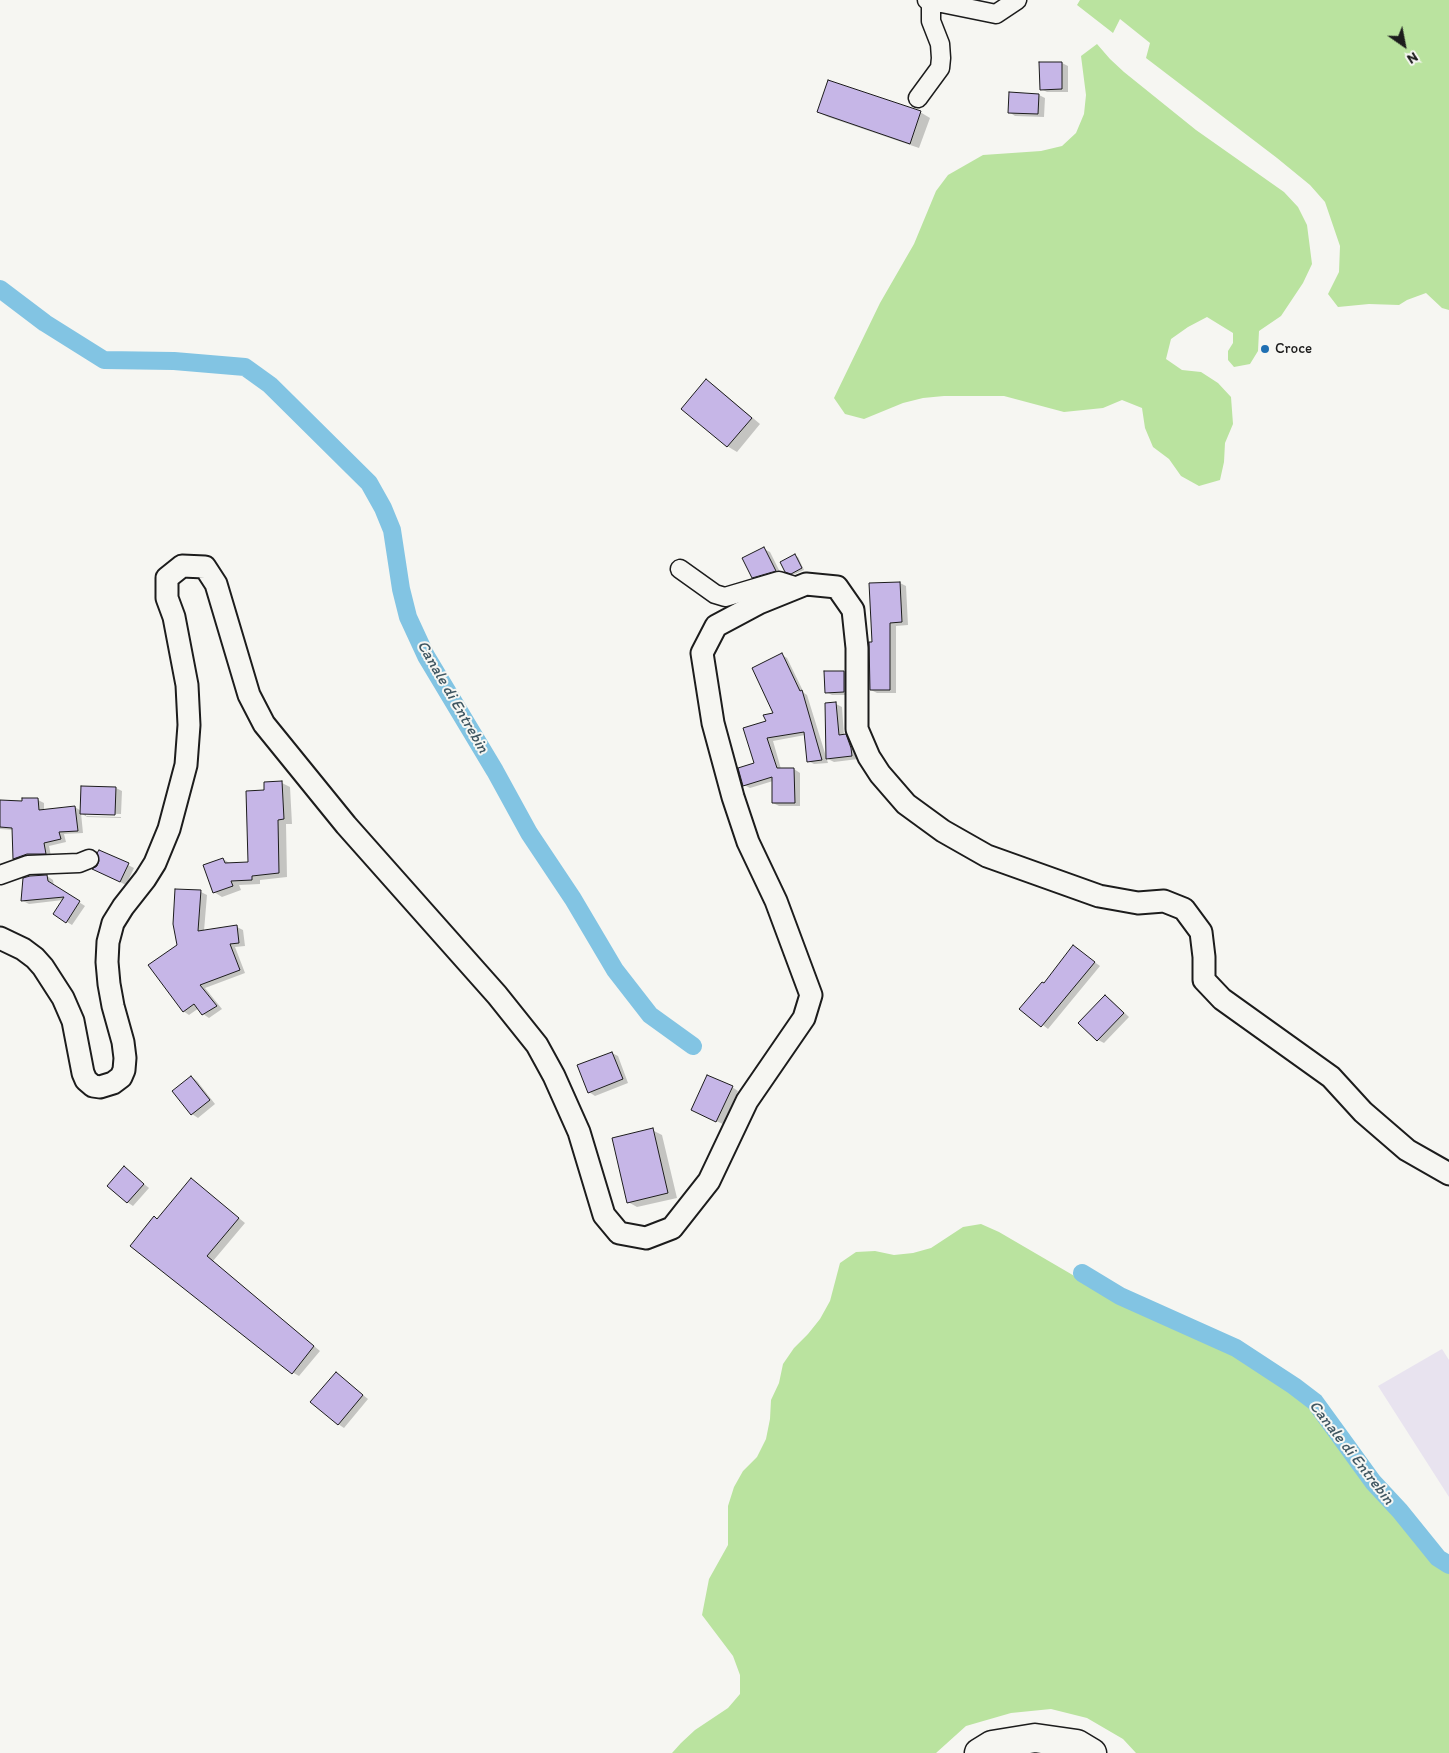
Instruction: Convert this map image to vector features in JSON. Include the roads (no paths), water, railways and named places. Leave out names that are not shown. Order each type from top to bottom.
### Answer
[{"type":"main road","points":[[979,1753],[992,1745],[1035,1738],[1077,1744],[1092,1753]]},
{"type":"street","points":[[918,98],[940,68],[940,44],[931,21],[929,0],[996,14],[1017,0]]},
{"type":"street","points":[[0,938],[35,958],[63,998],[73,1021],[82,1073],[86,1080],[93,1086],[100,1087],[113,1083],[124,1070],[125,1058],[109,984],[106,962],[108,942],[113,923],[155,863],[169,829],[186,765],[189,725],[187,685],[176,626],[167,598],[167,578],[182,566],[204,567],[216,584],[249,695],[264,724],[346,826],[497,995],[537,1044],[554,1076],[579,1132],[604,1215],[619,1233],[646,1238],[672,1228],[708,1181],[747,1101],[804,1018],[811,995],[776,901],[748,842],[733,797],[713,723],[702,653],[716,626],[759,602],[806,584],[837,587],[853,610],[858,648],[857,729],[869,757],[880,774],[906,804],[944,831],[987,856],[1099,896],[1138,903],[1164,901],[1184,909],[1201,932],[1204,980],[1222,999],[1331,1077],[1363,1112],[1407,1150],[1449,1174]]},
{"type":"street","points":[[680,569],[715,594],[725,597],[779,581],[798,588]]},
{"type":"street","points":[[0,875],[28,865],[79,863],[89,859]]},
{"type":"waterway","name":"Canale di Entrebin","points":[[0,289],[45,323],[104,360],[174,361],[245,367],[270,385],[369,483],[383,508],[392,530],[401,589],[408,617],[426,656],[495,771],[529,833],[573,899],[615,970],[650,1015],[693,1046]]},
{"type":"waterway","name":"Canale di Entrebin","points":[[1082,1273],[1120,1296],[1236,1348],[1315,1402],[1373,1482],[1400,1511],[1438,1558],[1449,1565]]},
{"type":"place","name":"Croce","points":[[1265,349]]}]
